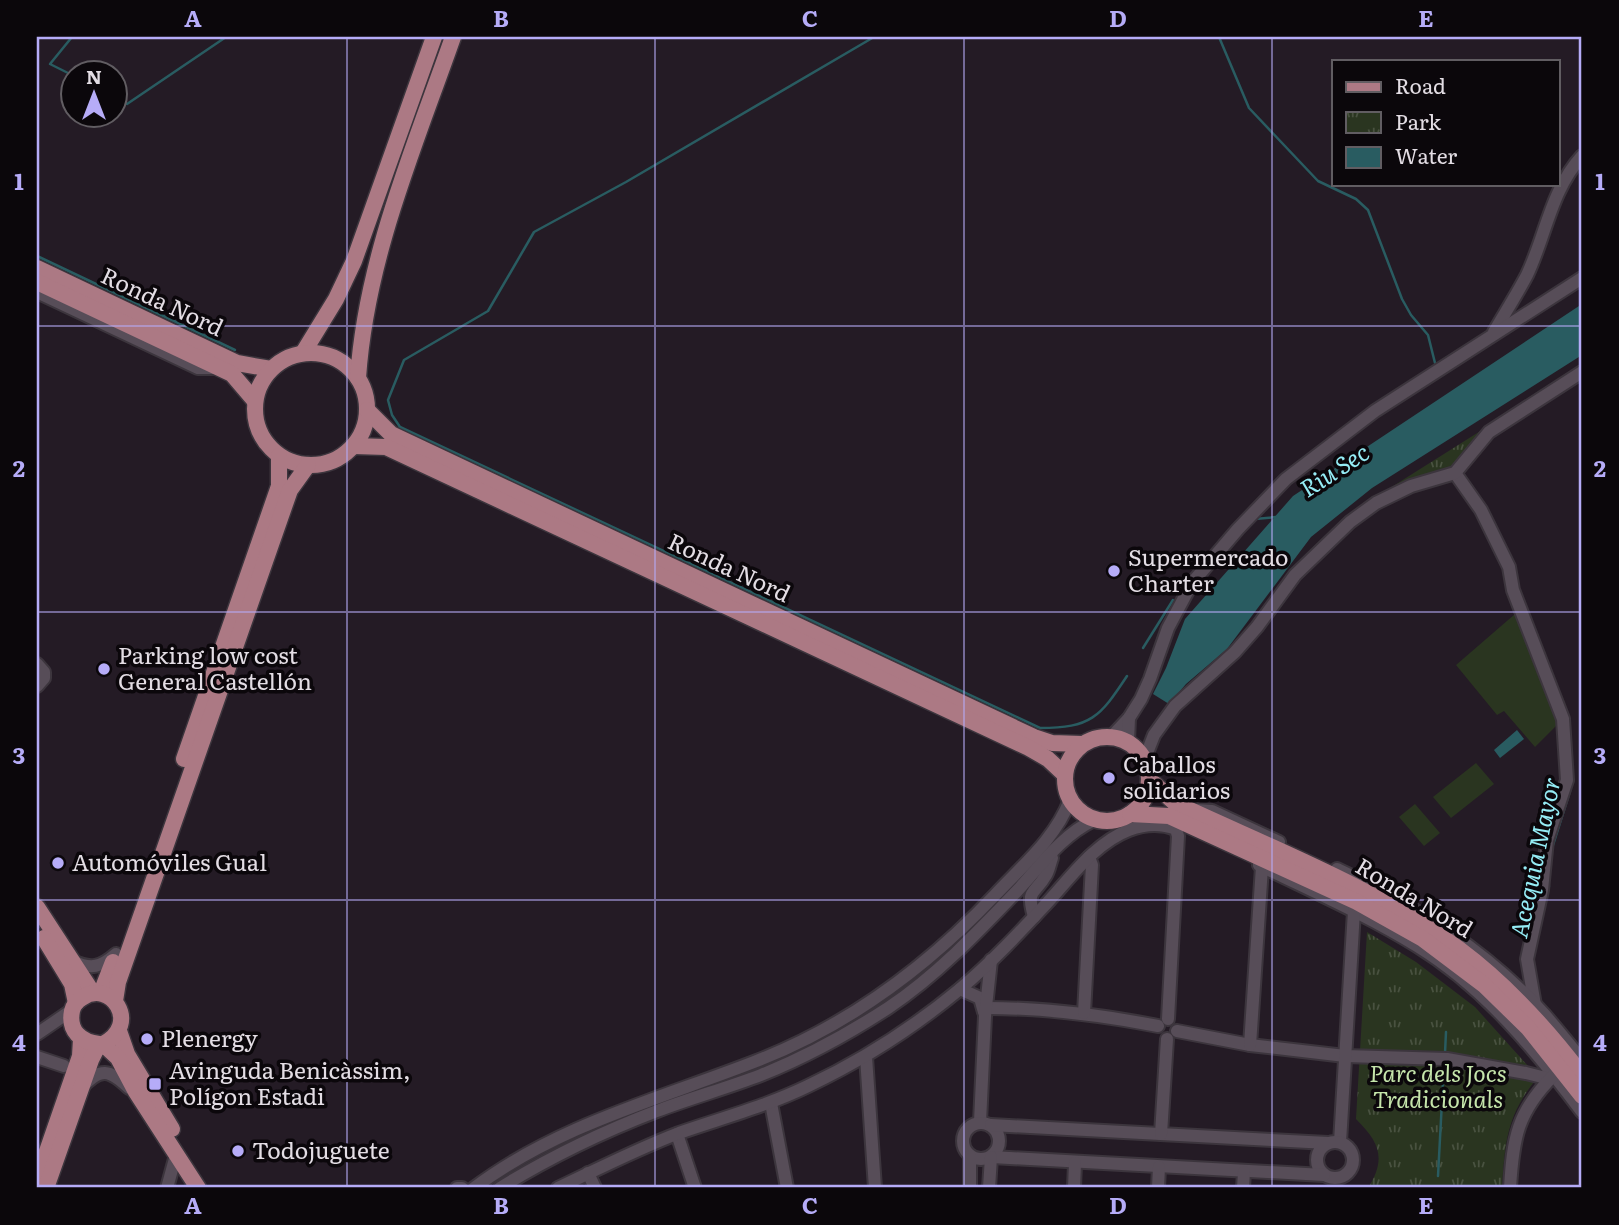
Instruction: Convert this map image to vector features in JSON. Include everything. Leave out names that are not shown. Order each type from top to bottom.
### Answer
[{"type":"main road","points":[[303,353],[336,299],[354,261],[434,37]]},
{"type":"main road","points":[[358,378],[361,335],[373,273],[453,37]]},
{"type":"main road","name":"Ronda Nord","points":[[37,268],[237,363],[271,369]]},
{"type":"main road","name":"Ronda Nord","points":[[37,282],[232,374],[255,401]]},
{"type":"main road","points":[[303,353],[323,354],[341,362],[358,378],[365,394],[367,410],[364,427],[354,446],[327,463],[307,466],[279,456],[266,444],[257,425],[255,401],[260,384],[271,369],[283,360],[303,353]]},
{"type":"main road","name":"Ronda Nord","points":[[367,410],[391,434],[1011,726],[1052,743],[1082,744]]},
{"type":"main road","name":"Ronda Nord","points":[[354,446],[386,447],[1029,748],[1048,759],[1064,774]]},
{"type":"main road","points":[[103,996],[279,486],[279,456]]},
{"type":"main road","points":[[74,1007],[83,997],[103,996],[118,982],[290,489],[307,466]]},
{"type":"main road","points":[[1112,736],[1136,748],[1150,780],[1146,798],[1130,814],[1115,821],[1094,820],[1079,812],[1070,800],[1064,774],[1070,757],[1082,744],[1096,737],[1112,736]]},
{"type":"main road","name":"Ronda Nord","points":[[1150,780],[1175,803],[1362,890],[1428,928],[1490,974],[1536,1019],[1582,1075]]},
{"type":"main road","name":"Ronda Nord","points":[[1130,814],[1169,816],[1207,832],[1391,920],[1444,953],[1484,985],[1528,1028],[1582,1096]]},
{"type":"main road","points":[[37,907],[71,960],[122,1017],[119,1031],[113,1039],[101,1044],[91,1059],[46,1188]]},
{"type":"main road","points":[[37,927],[72,984],[80,1056],[37,1180]]},
{"type":"main road","points":[[119,1031],[134,1067],[196,1187]]},
{"type":"main road","points":[[77,1034],[101,1044],[118,1058],[136,1092],[196,1187]]},
{"type":"street","points":[[1492,335],[1528,273],[1562,185],[1582,156]]},
{"type":"street","points":[[1112,736],[1129,718],[1150,679],[1168,628],[1192,583],[1286,479],[1376,411],[1582,278]]},
{"type":"street","name":"Ronda Nord","points":[[37,292],[198,368],[218,368]]},
{"type":"street","points":[[1129,718],[1136,748],[1154,735],[1175,706],[1235,652],[1295,575],[1350,522],[1376,503],[1411,486],[1455,473],[1489,432],[1582,372]]},
{"type":"street","points":[[1455,473],[1481,510],[1509,567],[1513,590],[1563,719],[1567,780],[1547,840],[1542,890],[1527,959],[1535,1005]]},
{"type":"street","points":[[37,664],[41,667],[44,678],[37,686]]},
{"type":"street","points":[[474,1188],[526,1155],[572,1133],[653,1098],[780,1051],[830,1028],[882,995],[922,966],[980,911],[1045,843],[1059,825],[1070,800]]},
{"type":"street","name":"Ronda Nord","points":[[1188,809],[1216,813],[1401,900],[1465,942],[1495,966],[1535,1005],[1582,1060]]},
{"type":"street","points":[[500,1188],[532,1168],[588,1140],[658,1111],[759,1076],[797,1059],[889,1007],[930,976],[980,930],[1069,835],[1094,820]]},
{"type":"street","points":[[558,1188],[677,1134],[771,1103],[866,1057],[904,1032],[978,973],[1089,857],[1119,835],[1150,824],[1176,829],[1178,836],[1163,1023],[1159,1035],[1251,1040],[1345,1056],[1444,1059],[1552,1077]]},
{"type":"street","name":"Ronda Nord","points":[[1207,832],[1217,845],[1419,947],[1479,993],[1521,1034],[1582,1112]]},
{"type":"street","points":[[1034,917],[1030,902],[1031,892],[1046,875],[1054,852]]},
{"type":"street","points":[[1084,1007],[1092,865],[1089,857]]},
{"type":"street","points":[[1251,1040],[1262,867]]},
{"type":"street","points":[[1334,1143],[1345,1056],[1354,912]]},
{"type":"street","points":[[71,960],[83,967],[95,967],[116,954]]},
{"type":"street","points":[[984,1007],[991,960]]},
{"type":"street","points":[[978,973],[989,986]]},
{"type":"street","points":[[978,973],[984,1007],[985,1124]]},
{"type":"street","points":[[960,989],[984,1007],[1084,1007],[1163,1023]]},
{"type":"street","points":[[37,1034],[74,1007]]},
{"type":"street","points":[[50,1026],[77,1034]]},
{"type":"street","points":[[1161,1134],[1172,1035]]},
{"type":"street","points":[[37,1056],[64,1066]]},
{"type":"street","points":[[866,1057],[875,1188]]},
{"type":"street","points":[[81,1088],[92,1077],[106,1073],[118,1076],[136,1092]]},
{"type":"street","points":[[1510,1188],[1512,1147],[1519,1123],[1532,1099],[1552,1077]]},
{"type":"street","points":[[771,1103],[787,1188]]},
{"type":"street","points":[[985,1124],[999,1134],[999,1146],[992,1157],[989,1188]]},
{"type":"street","points":[[970,1156],[981,1160],[992,1157],[1244,1172],[1344,1182],[1352,1168],[1353,1158],[1349,1148],[1334,1143],[985,1124],[970,1126],[964,1136],[964,1147],[970,1156],[970,1188]]},
{"type":"street","points":[[677,1134],[695,1188]]},
{"type":"street","points":[[1325,1180],[1317,1165],[1318,1152],[1334,1143]]},
{"type":"street","points":[[167,1188],[176,1155]]},
{"type":"street","points":[[1074,1188],[1075,1163]]},
{"type":"street","points":[[1158,1188],[1159,1167]]},
{"type":"street","points":[[1243,1188],[1244,1172]]},
{"type":"street","points":[[588,1173],[595,1188]]},
{"type":"green space","points":[[1484,431],[1453,468],[1414,478],[1390,488]]},
{"type":"green space","points":[[1515,614],[1559,723],[1535,747],[1504,711],[1497,715],[1456,665]]},
{"type":"green space","points":[[1476,763],[1494,784],[1451,818],[1433,797]]},
{"type":"green space","points":[[1415,804],[1440,833],[1424,846],[1399,817]]},
{"type":"green space","name":"Parc dels Jocs Tradicionals","points":[[1367,932],[1416,962],[1475,1007],[1538,1077],[1514,1116],[1507,1142],[1502,1188],[1368,1188],[1377,1168],[1378,1151],[1370,1135],[1356,1119]]},
{"type":"water","name":"Riu Sec","points":[[1582,304],[1582,355],[1372,488],[1311,537],[1227,649],[1186,684],[1169,704],[1153,694],[1185,619],[1293,496]]},
{"type":"water","points":[[1517,730],[1524,739],[1500,758],[1494,750]]},
{"type":"waterway","points":[[60,69],[50,64],[72,37]]},
{"type":"waterway","points":[[130,102],[226,37]]},
{"type":"waterway","points":[[874,37],[626,182],[534,232],[488,311],[404,360],[388,400],[392,415],[400,427],[1040,728],[1071,726],[1092,717],[1109,701],[1127,676]]},
{"type":"waterway","name":"Acequia Mayor","points":[[1219,37],[1249,108],[1318,181],[1356,199],[1368,210],[1402,299],[1428,335],[1435,363]]},
{"type":"waterway","points":[[37,256],[235,350]]},
{"type":"waterway","points":[[1255,519],[1276,517]]},
{"type":"waterway","points":[[1143,648],[1173,600]]},
{"type":"waterway","name":"Acequia Mayor","points":[[1571,754],[1573,782]]},
{"type":"waterway","name":"Acequia Mayor","points":[[1553,845],[1570,791]]},
{"type":"waterway","name":"Acequia Mayor","points":[[1542,918],[1549,886]]},
{"type":"waterway","points":[[1445,1053],[1446,1032]]},
{"type":"waterway","points":[[1438,1176],[1444,1063]]},
{"type":"place","name":"Supermercado Charter","points":[[1114,571]]},
{"type":"place","name":"Parking low cost General Castellón","points":[[104,669]]},
{"type":"place","name":"Caballos solidarios","points":[[1109,778]]},
{"type":"place","name":"Automóviles Gual","points":[[58,863]]},
{"type":"place","name":"Plenergy","points":[[147,1039]]},
{"type":"place","name":"Avinguda Benicàssim, Polígon Estadi","points":[[155,1084]]},
{"type":"place","name":"Todojuguete","points":[[238,1151]]}]
